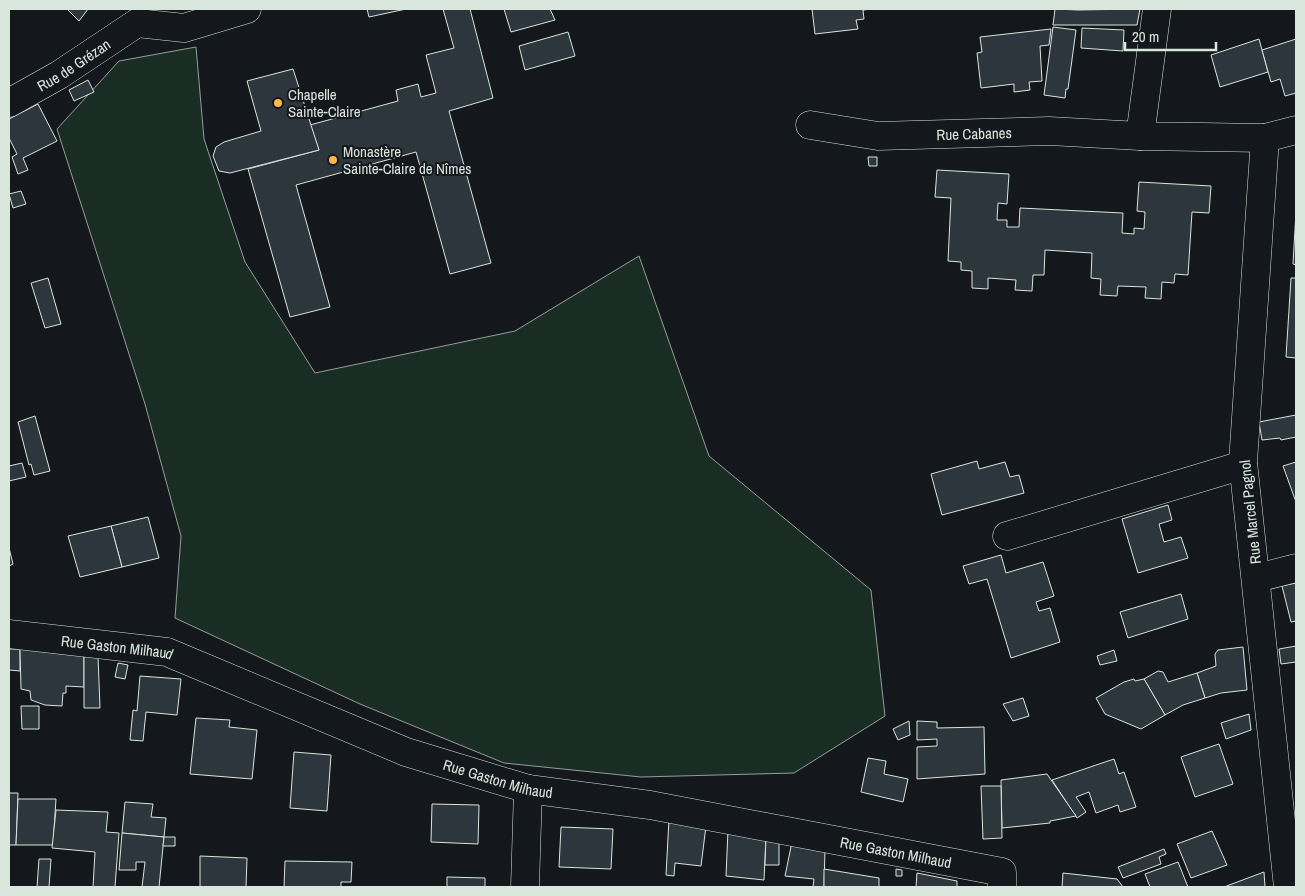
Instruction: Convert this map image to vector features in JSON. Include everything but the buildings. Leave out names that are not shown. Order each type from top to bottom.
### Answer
[{"type":"street","points":[[139,16],[184,28],[247,9]]},
{"type":"street","points":[[1140,136],[1157,9]]},
{"type":"street","name":"Rue de Grézan","points":[[9,103],[59,75],[139,16]]},
{"type":"street","name":"Rue Cabanes","points":[[810,125],[878,136],[1049,132],[1266,138]]},
{"type":"street","points":[[1266,138],[1296,130]]},
{"type":"street","name":"Rue Marcel Pagnol","points":[[1266,138],[1243,465],[1257,578],[1288,887]]},
{"type":"street","points":[[1007,536],[1243,465]]},
{"type":"street","points":[[1257,578],[1296,568]]},
{"type":"street","name":"Rue Gaston Milhaud","points":[[9,634],[167,652],[406,752],[528,789],[650,805],[1002,879]]},
{"type":"street","points":[[525,887],[528,789]]},
{"type":"green space","points":[[196,47],[204,139],[245,262],[315,373],[515,331],[639,256],[709,456],[871,590],[885,716],[794,773],[641,777],[504,763],[360,704],[175,618],[181,536],[145,404],[57,129],[119,61]]},
{"type":"place","name":"Chapelle Sainte-Claire","points":[[278,103]]},
{"type":"place","name":"Monastère Sainte-Claire de Nîmes","points":[[333,160]]}]
